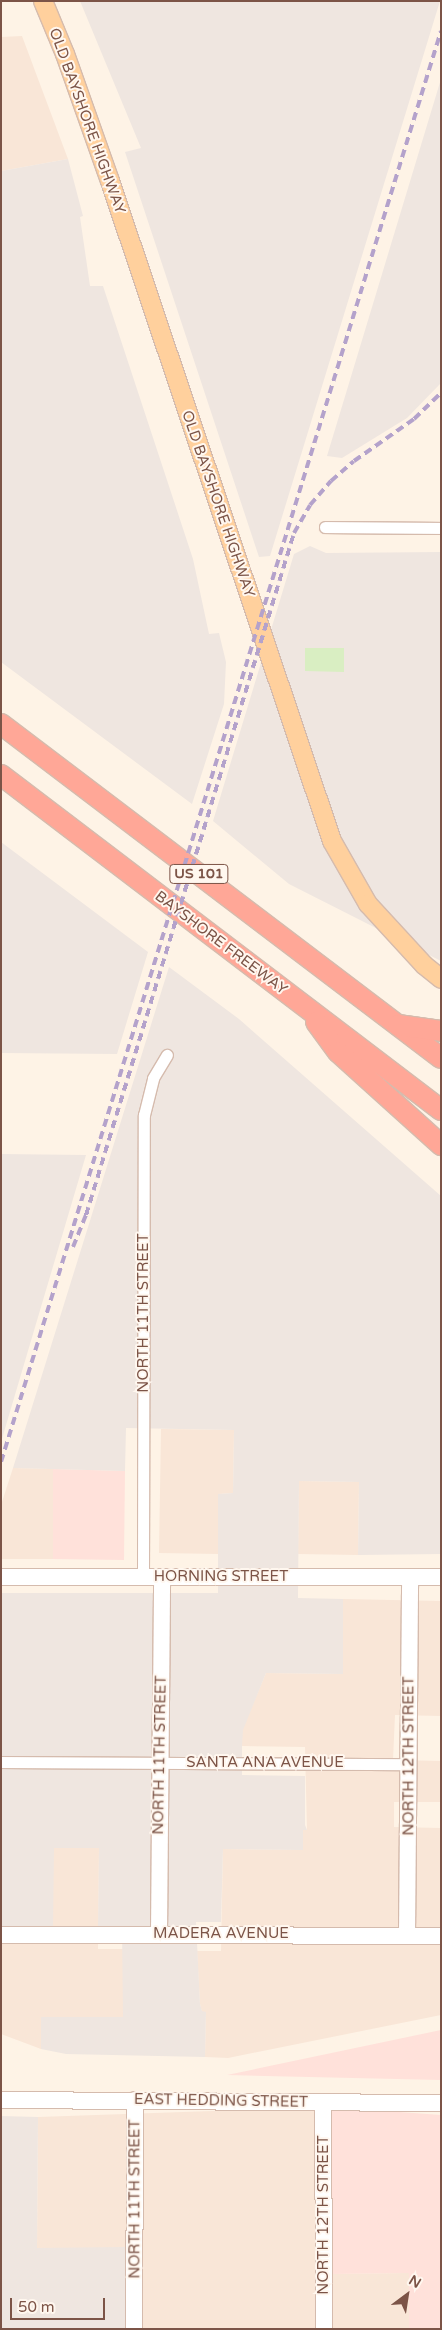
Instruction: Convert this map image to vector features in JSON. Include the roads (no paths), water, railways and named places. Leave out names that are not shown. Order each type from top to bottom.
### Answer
[{"type":"highway","name":"US 101","points":[[1,724],[441,1058]]},
{"type":"highway","name":"BAYSHORE FREEWAY","points":[[1,775],[441,1110]]},
{"type":"highway","points":[[305,1006],[338,1052],[441,1145]]},
{"type":"highway","points":[[396,1024],[441,1031]]},
{"type":"main road","name":"OLD BAYSHORE HIGHWAY","points":[[43,1],[110,181],[332,841],[368,904],[424,965],[441,979]]},
{"type":"street","points":[[325,527],[441,528]]},
{"type":"street","name":"NORTH 11TH STREET","points":[[144,1577],[144,1115],[153,1078],[167,1055]]},
{"type":"street","name":"HORNING STREET","points":[[1,1577],[441,1577]]},
{"type":"street","name":"NORTH 11TH STREET","points":[[159,1934],[162,1577]]},
{"type":"street","name":"NORTH 12TH STREET","points":[[407,1935],[410,1577]]},
{"type":"street","name":"SANTA ANA AVENUE","points":[[1,1762],[408,1764]]},
{"type":"street","name":"MADERA AVENUE","points":[[1,1935],[441,1936]]},
{"type":"street","name":"EAST HEDDING STREET","points":[[1,2100],[441,2103]]},
{"type":"street","name":"NORTH 11TH STREET","points":[[134,2329],[135,2100]]},
{"type":"street","name":"NORTH 12TH STREET","points":[[324,2102],[324,2329]]},
{"type":"railway","points":[[1,1462],[441,31]]},
{"type":"railway","points":[[73,1247],[86,1215],[294,533],[310,505],[331,481],[354,461],[414,419],[441,393]]}]
